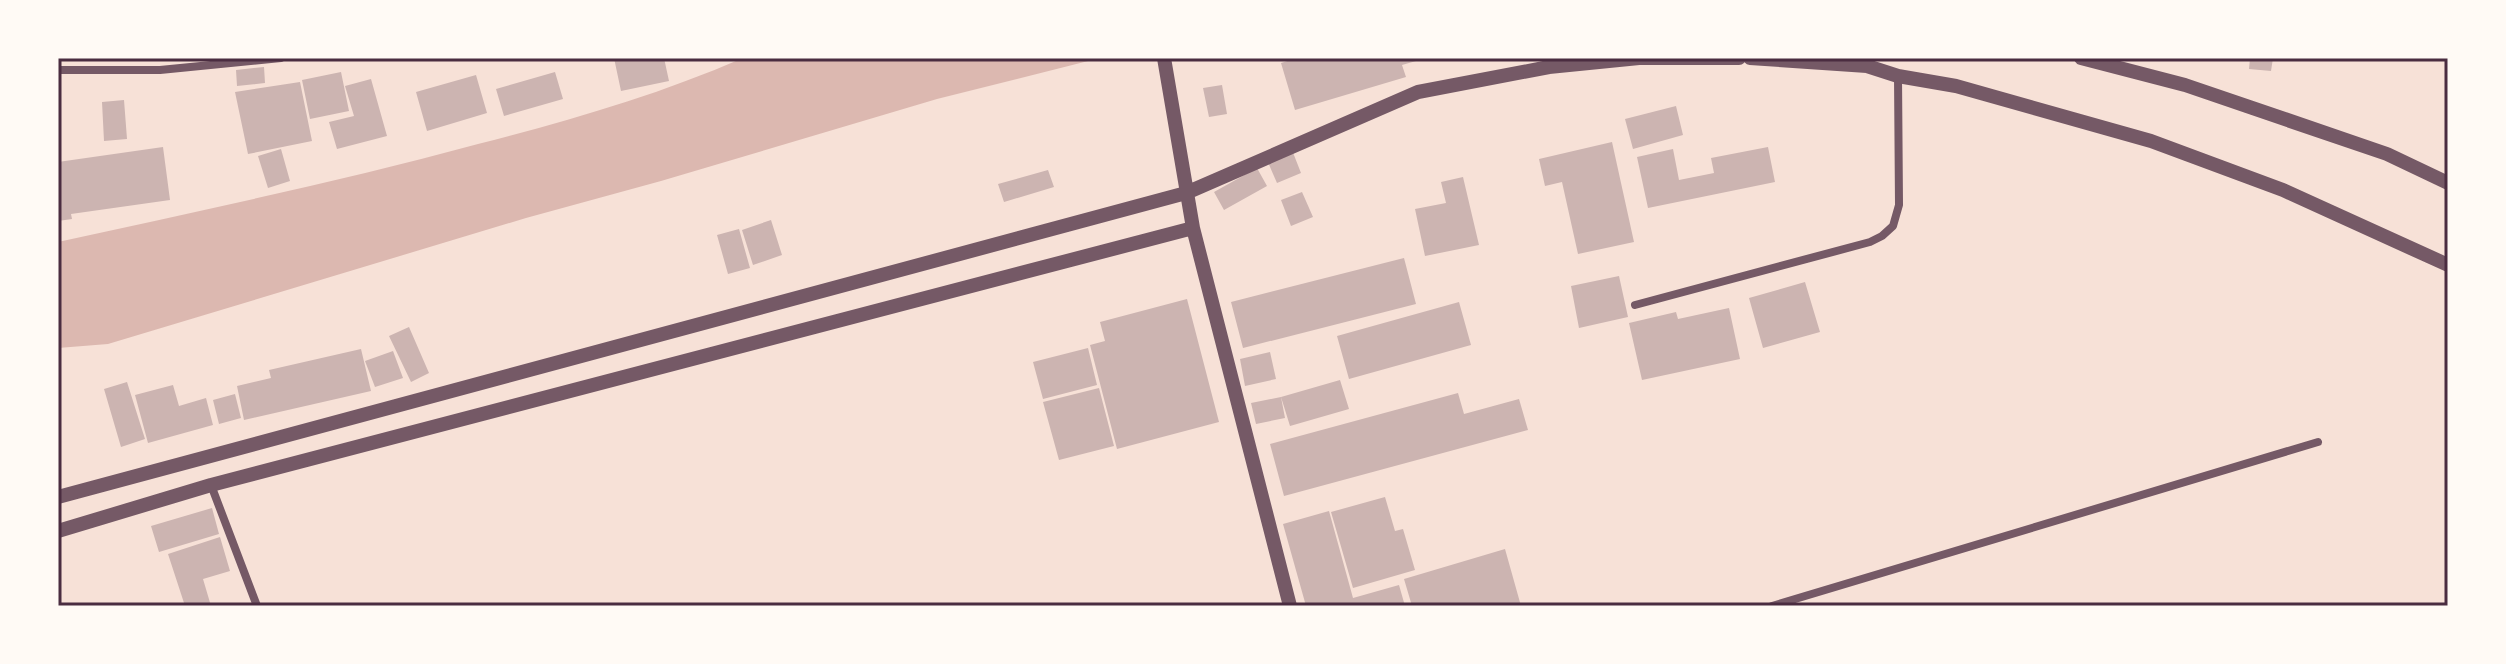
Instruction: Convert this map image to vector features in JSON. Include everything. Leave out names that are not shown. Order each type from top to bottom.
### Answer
[{"type":"street","points":[[58,70],[160,70],[281,58]]},
{"type":"street","points":[[1164,58],[1193,228],[1290,606]]},
{"type":"street","points":[[1549,67],[1565,58]]},
{"type":"street","points":[[58,497],[1186,193],[1418,92],[1549,67],[1639,58],[1739,58]]},
{"type":"street","points":[[1750,58],[1867,66],[1898,76],[1956,86],[2151,141],[2283,190],[2448,265]]},
{"type":"street","points":[[2081,58],[2185,85],[2301,124],[2387,154],[2448,183]]},
{"type":"street","points":[[1635,305],[1870,242],[1882,236],[1893,226],[1899,205],[1898,76]]},
{"type":"street","points":[[58,531],[211,485],[1193,228]]},
{"type":"street","points":[[1772,606],[2318,442]]},
{"type":"street","points":[[211,485],[257,606]]},
{"type":"shaded area","points":[[743,58],[1100,58],[937,99],[108,344],[58,348],[58,242],[321,184],[512,135],[646,95]]},
{"type":"building","points":[[614,58],[664,58],[669,81],[621,91]]},
{"type":"building","points":[[1297,58],[1423,59],[1402,65],[1406,77],[1295,110],[1281,63]]},
{"type":"building","points":[[2250,58],[2273,58],[2271,71],[2249,69]]},
{"type":"building","points":[[264,67],[265,83],[237,86],[236,70]]},
{"type":"building","points":[[341,72],[349,111],[310,119],[302,80]]},
{"type":"building","points":[[555,72],[563,99],[504,116],[496,89]]},
{"type":"building","points":[[476,75],[487,113],[427,131],[416,92]]},
{"type":"building","points":[[371,79],[387,136],[337,149],[329,122],[354,116],[345,86]]},
{"type":"building","points":[[300,82],[312,141],[248,154],[235,92]]},
{"type":"building","points":[[1222,85],[1227,114],[1209,117],[1203,88]]},
{"type":"building","points":[[124,100],[127,139],[104,141],[102,102]]},
{"type":"building","points":[[1676,106],[1683,135],[1633,149],[1625,119]]},
{"type":"building","points":[[1612,142],[1634,242],[1578,254],[1562,182],[1545,186],[1539,159]]},
{"type":"building","points":[[163,147],[170,200],[71,214],[72,219],[58,221],[58,162]]},
{"type":"building","points":[[1768,147],[1775,182],[1648,208],[1637,157],[1673,149],[1679,180],[1714,173],[1711,158]]},
{"type":"building","points":[[281,149],[290,181],[268,188],[258,156]]},
{"type":"building","points":[[1292,150],[1301,173],[1277,183],[1267,160]]},
{"type":"building","points":[[1257,168],[1267,186],[1224,210],[1214,192]]},
{"type":"building","points":[[1048,170],[1054,187],[1004,202],[998,184]]},
{"type":"building","points":[[1463,177],[1479,245],[1425,256],[1415,209],[1446,203],[1441,182]]},
{"type":"building","points":[[1302,192],[1313,217],[1291,226],[1281,200]]},
{"type":"building","points":[[771,220],[782,255],[753,265],[742,230]]},
{"type":"building","points":[[739,229],[750,268],[728,274],[717,235]]},
{"type":"building","points":[[1404,258],[1416,304],[1243,348],[1231,302]]},
{"type":"building","points":[[1619,276],[1628,317],[1579,328],[1571,286]]},
{"type":"building","points":[[1805,282],[1820,332],[1763,348],[1749,298]]},
{"type":"building","points":[[1187,299],[1219,422],[1117,449],[1090,345],[1105,341],[1100,322]]},
{"type":"building","points":[[1459,302],[1471,345],[1349,379],[1337,336]]},
{"type":"building","points":[[1729,308],[1740,359],[1642,380],[1629,323],[1676,312],[1678,319]]},
{"type":"building","points":[[409,327],[429,373],[411,382],[389,336]]},
{"type":"building","points":[[1088,348],[1097,385],[1043,399],[1033,362]]},
{"type":"building","points":[[361,349],[371,391],[244,420],[237,386],[271,378],[269,370]]},
{"type":"building","points":[[393,351],[403,378],[375,387],[365,361]]},
{"type":"building","points":[[1270,352],[1276,379],[1245,386],[1240,359]]},
{"type":"building","points":[[1340,380],[1349,409],[1290,426],[1281,397]]},
{"type":"building","points":[[127,382],[145,439],[121,447],[104,389]]},
{"type":"building","points":[[173,385],[179,406],[206,398],[213,425],[148,443],[135,395]]},
{"type":"building","points":[[1099,388],[1114,446],[1059,460],[1043,402]]},
{"type":"building","points":[[1458,393],[1464,414],[1519,399],[1528,430],[1284,496],[1270,444]]},
{"type":"building","points":[[235,394],[241,418],[219,424],[213,400]]},
{"type":"building","points":[[1281,397],[1285,418],[1256,424],[1251,403]]},
{"type":"building","points":[[1385,497],[1395,531],[1403,529],[1415,570],[1353,588],[1331,512]]},
{"type":"building","points":[[212,508],[219,534],[159,552],[151,526]]},
{"type":"building","points":[[1329,511],[1353,598],[1399,585],[1405,606],[1306,606],[1283,524]]},
{"type":"building","points":[[220,537],[230,571],[203,579],[211,606],[185,606],[168,554]]},
{"type":"building","points":[[1505,549],[1521,606],[1412,606],[1404,579]]}]
